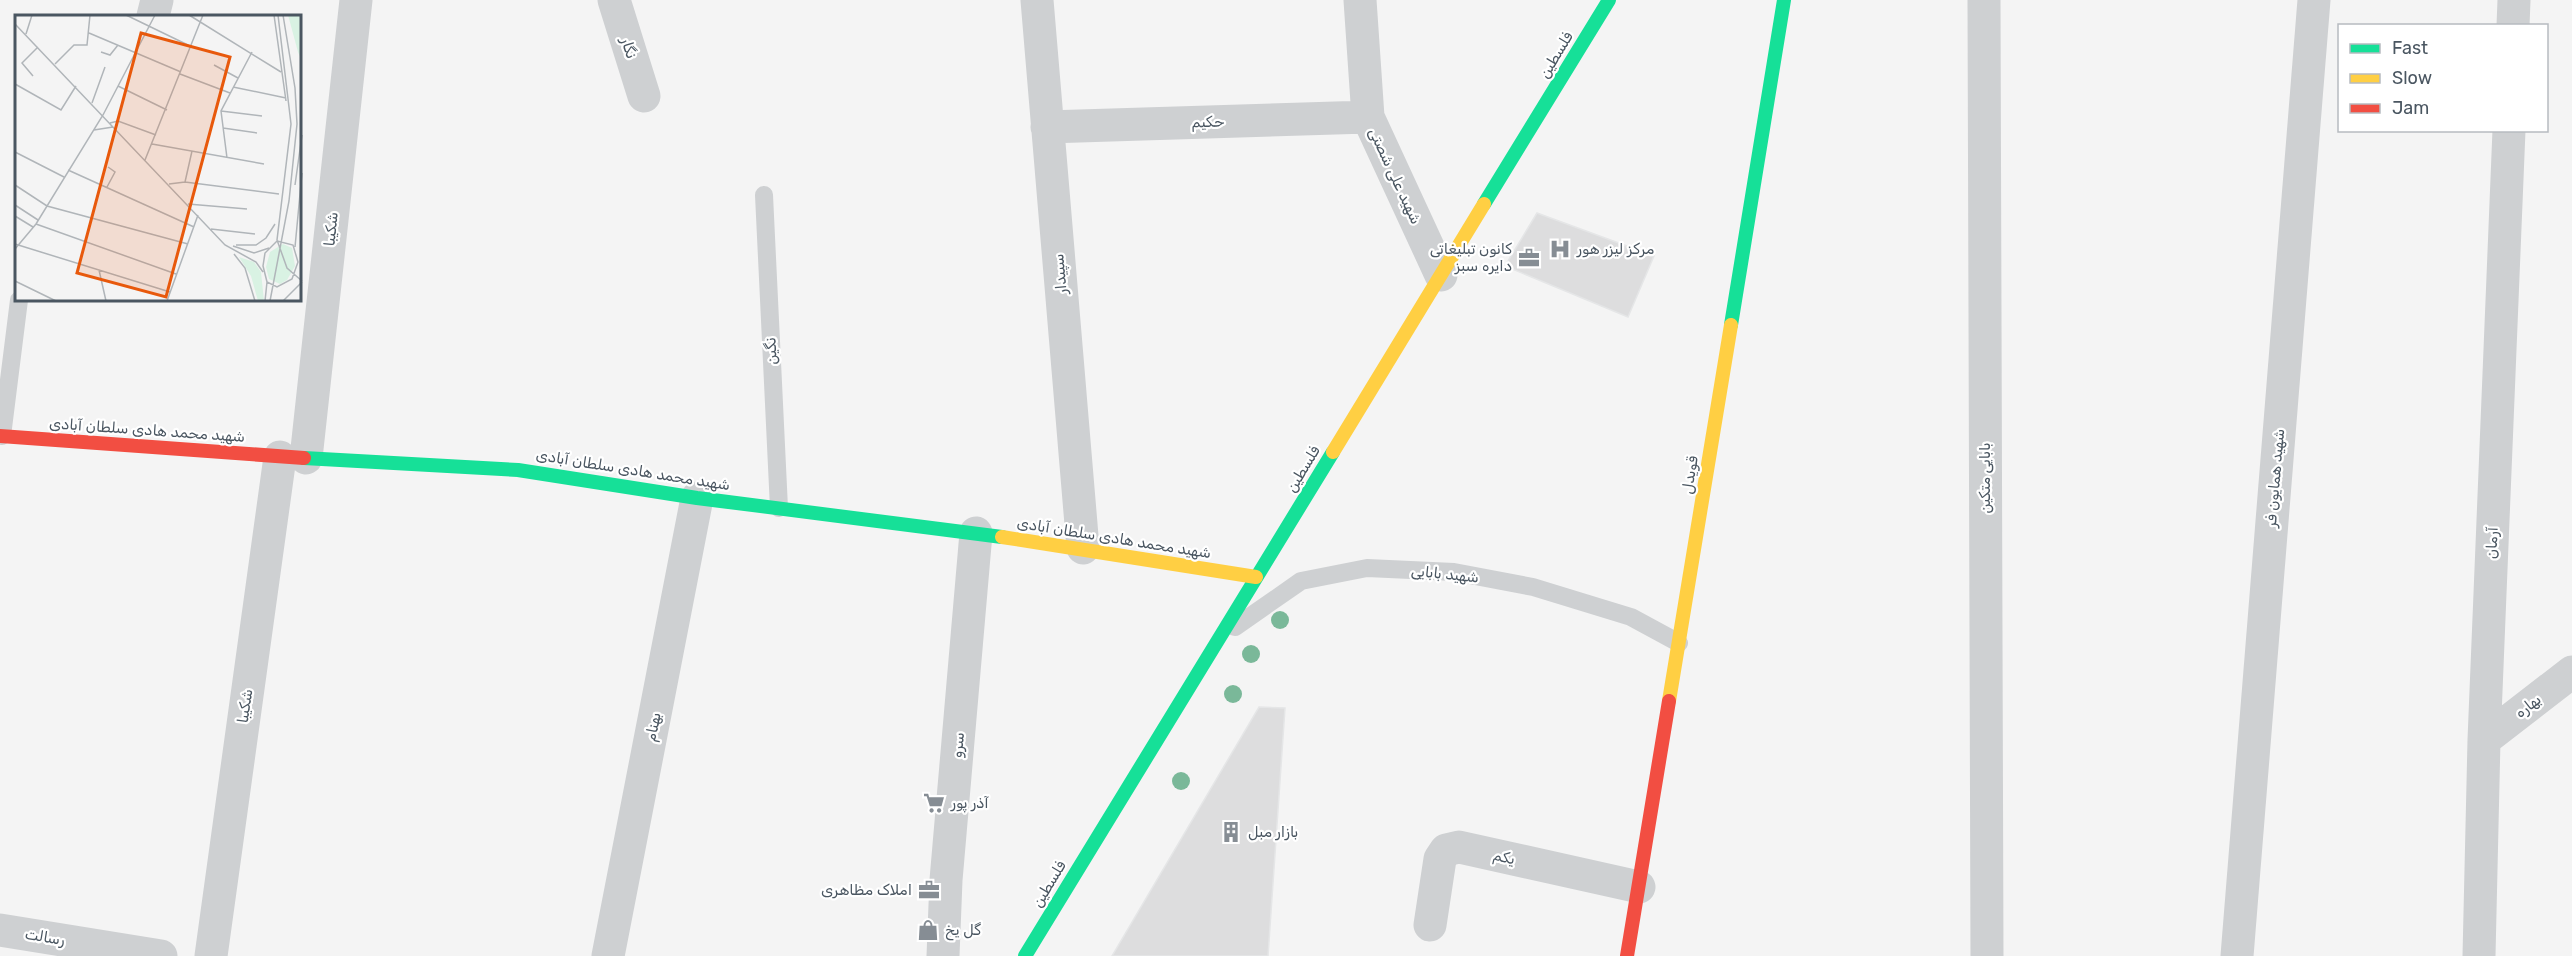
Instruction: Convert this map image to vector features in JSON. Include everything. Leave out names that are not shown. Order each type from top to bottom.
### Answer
[{"type":"street","points":[[153,15],[157,0]]},
{"type":"street","name":"شکیبا","points":[[211,956],[293,457],[356,0]]},
{"type":"street","name":"نگار","points":[[614,0],[644,96]]},
{"type":"street","name":"سپیدار","points":[[1037,0],[1083,548]]},
{"type":"street","name":"شهید علی شصتی","points":[[1360,0],[1368,117],[1440,276]]},
{"type":"street","name":"فلسطین","points":[[1025,956],[1440,276],[1588,15],[1609,0]]},
{"type":"street","name":"قویدل","points":[[1627,956],[1785,0]]},
{"type":"street","name":"بابایی متکین","points":[[1984,0],[1987,956]]},
{"type":"street","name":"شهید همایون فر","points":[[2237,956],[2314,0]]},
{"type":"street","points":[[2513,24],[2514,0]]},
{"type":"street","name":"حکیم","points":[[1047,127],[1368,117]]},
{"type":"street","name":"آرمان","points":[[2479,956],[2484,740],[2509,132]]},
{"type":"street","name":"شهید محمد هادی سلطان آبادی","points":[[1,440],[518,470],[697,498],[1083,548],[1256,578]]},
{"type":"street","name":"بهنام","points":[[608,956],[697,498]]},
{"type":"street","name":"سرو","points":[[943,956],[946,880],[976,533]]},
{"type":"street","name":"بهاره","points":[[2484,740],[2572,672]]},
{"type":"street","name":"یکم","points":[[1430,925],[1440,859],[1446,850],[1459,847],[1639,887]]},
{"type":"street","name":"رسالت","points":[[0,930],[161,956]]},
{"type":"lane","name":"نگین","points":[[764,195],[778,508]]},
{"type":"lane","points":[[1,440],[19,302]]},
{"type":"lane","name":"شهید بابایی","points":[[1218,638],[1300,581],[1367,568],[1454,572],[1533,587],[1631,617],[1679,643]]},
{"type":"building","points":[[1537,213],[1654,256],[1628,317],[1505,266]]},
{"type":"building","name":"بازار مبل","points":[[1259,707],[1285,708],[1268,956],[1112,956]]},
{"type":"traffic: fast","points":[[1484,204],[1609,0]]},
{"type":"traffic: fast","points":[[1731,325],[1784,0]]},
{"type":"traffic: fast","points":[[1025,956],[1333,452]]},
{"type":"traffic: fast","points":[[304,458],[518,470],[697,498],[1002,537]]},
{"type":"traffic: slow","points":[[1333,452],[1484,204]]},
{"type":"traffic: slow","points":[[1669,701],[1731,325]]},
{"type":"traffic: slow","points":[[1002,537],[1256,577]]},
{"type":"traffic: jam","points":[[0,436],[304,458]]},
{"type":"traffic: jam","points":[[1627,956],[1669,701]]},
{"type":"place","name":"مرکز لیزر هور","points":[[1560,249]]},
{"type":"place","name":"کانون تبلیغاتی دایره سبز","points":[[1529,258]]},
{"type":"place","name":"آذر پور","points":[[934,803]]},
{"type":"place","name":"بازار مبل","points":[[1231,832]]},
{"type":"place","name":"املاک مظاهری","points":[[929,890]]},
{"type":"place","name":"گل یخ","points":[[928,930]]}]
